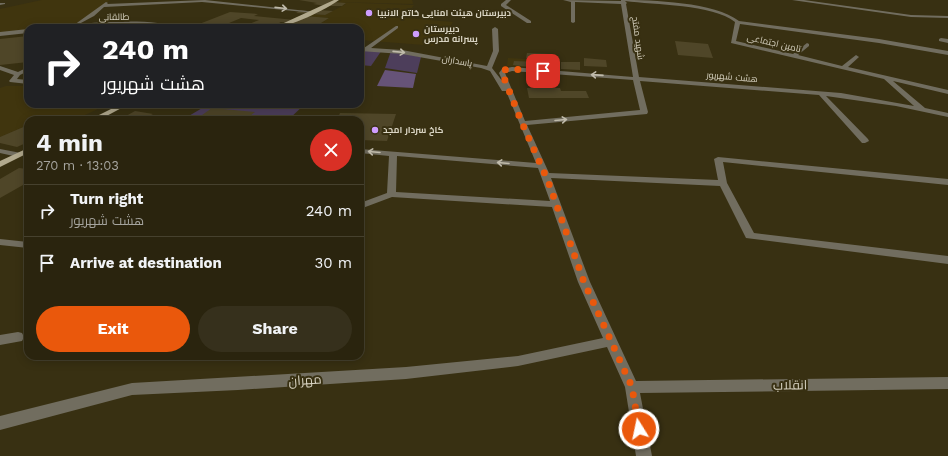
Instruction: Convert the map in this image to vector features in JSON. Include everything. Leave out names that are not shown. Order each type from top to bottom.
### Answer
[{"type":"main road","points":[[287,24],[337,0]]},
{"type":"main road","points":[[96,116],[112,108]]},
{"type":"main road","points":[[101,116],[118,108]]},
{"type":"main road","points":[[0,164],[24,152]]},
{"type":"street","points":[[76,24],[92,15],[109,0]]},
{"type":"street","points":[[509,0],[503,5],[530,22]]},
{"type":"street","name":"تامین اجتماعی","points":[[565,0],[624,1],[704,8],[736,18],[738,22],[733,42],[948,92]]},
{"type":"street","points":[[573,0],[573,22]]},
{"type":"street","points":[[794,0],[911,16],[948,16]]},
{"type":"street","points":[[102,6],[202,1],[314,12]]},
{"type":"street","name":"شهید مفتح","points":[[522,123],[644,112],[636,78],[624,1]]},
{"type":"street","points":[[92,15],[99,24]]},
{"type":"street","points":[[738,22],[879,41],[948,53]]},
{"type":"street","points":[[364,48],[396,27]]},
{"type":"street","points":[[495,29],[496,51],[489,68],[492,70],[522,123],[544,171],[584,282],[632,387],[644,456]]},
{"type":"street","points":[[2,34],[24,31]]},
{"type":"street","points":[[940,40],[948,41]]},
{"type":"street","points":[[794,56],[807,45]]},
{"type":"street","name":"پاسداران","points":[[364,49],[402,52],[489,68]]},
{"type":"street","points":[[843,68],[856,57]]},
{"type":"street","points":[[0,68],[10,70],[18,74]]},
{"type":"street","name":"هشت شهریور","points":[[522,123],[502,73],[504,70],[512,69],[636,78],[821,94],[888,103],[948,115]]},
{"type":"street","points":[[24,71],[18,74],[12,81],[24,82]]},
{"type":"street","points":[[886,78],[924,110]]},
{"type":"street","points":[[821,94],[865,141]]},
{"type":"street","points":[[0,151],[18,155]]},
{"type":"street","points":[[364,151],[544,171],[723,183]]},
{"type":"street","points":[[391,194],[393,154]]},
{"type":"street","points":[[948,182],[718,159],[723,183],[750,236],[948,260]]},
{"type":"street","points":[[364,204],[391,194],[557,204]]},
{"type":"street","points":[[0,242],[24,245]]},
{"type":"street","points":[[0,340],[18,337]]},
{"type":"street","name":"مهران","points":[[0,423],[132,389],[406,373],[518,362],[611,341]]},
{"type":"street","name":"انقلاب","points":[[632,387],[948,383]]},
{"type":"shaded area","points":[[42,0],[110,0],[92,15],[76,24],[24,24],[24,30],[0,33],[0,9]]},
{"type":"shaded area","points":[[342,0],[412,0],[413,4],[338,2]]},
{"type":"shaded area","points":[[333,2],[414,5],[405,18],[453,22],[437,46],[364,40],[364,24],[319,24],[329,18],[305,16],[309,14],[325,15],[346,4]]},
{"type":"shaded area","points":[[382,50],[371,66],[364,65],[364,51]]},
{"type":"shaded area","points":[[391,51],[421,57],[417,73],[385,68]]},
{"type":"shaded area","points":[[508,58],[542,60],[541,69],[507,66]]},
{"type":"shaded area","points":[[385,70],[416,74],[413,88],[377,86]]},
{"type":"shaded area","points":[[6,86],[24,86],[24,108],[100,108],[83,116],[24,116],[24,127],[0,137],[0,88]]},
{"type":"shaded area","points":[[202,108],[301,108],[292,116],[189,116]]},
{"type":"building","points":[[299,0],[335,0],[333,2],[346,3],[342,6],[326,6]]},
{"type":"building","points":[[301,10],[314,12],[318,10],[333,11],[325,15],[296,13]]},
{"type":"building","points":[[230,12],[258,14],[254,16],[295,20],[305,16],[329,18],[319,24],[287,24],[289,23],[281,22],[277,24],[249,24],[259,20],[241,18],[227,24],[199,24]]},
{"type":"building","points":[[24,36],[24,62],[0,65],[0,39]]},
{"type":"building","points":[[675,41],[708,44],[713,58],[678,55]]},
{"type":"building","points":[[527,53],[552,54],[551,60],[526,58]]},
{"type":"building","points":[[584,58],[606,60],[607,67],[584,66]]},
{"type":"building","points":[[514,61],[539,62],[538,68],[513,65]]},
{"type":"building","points":[[544,62],[559,63],[558,69],[543,68]]},
{"type":"building","points":[[561,62],[580,62],[580,70],[561,69]]},
{"type":"building","points":[[527,88],[560,88],[561,91],[586,91],[589,98],[529,98]]},
{"type":"building","points":[[212,108],[255,112],[250,116],[201,116]]},
{"type":"building","points":[[135,111],[153,114],[149,116],[126,116]]},
{"type":"building","name":"کاخ سردار امجد","points":[[340,113],[396,114],[387,141],[364,140],[364,116],[339,116]]},
{"type":"building","points":[[24,127],[24,144],[17,147],[0,143],[0,137]]},
{"type":"building","points":[[19,168],[24,169],[24,185],[0,198],[0,179]]},
{"type":"place","name":"دبیرستان هیئت امنایی خاتم الانبیا","points":[[369,13]]},
{"type":"place","name":"دبیرستان پسرانه مدرس","points":[[416,34]]},
{"type":"place","name":"کاخ سردار امجد","points":[[375,130]]},
{"type":"route","points":[[543,71],[507,69],[502,71],[502,73],[548,181],[584,282],[632,387],[639,429]]}]
